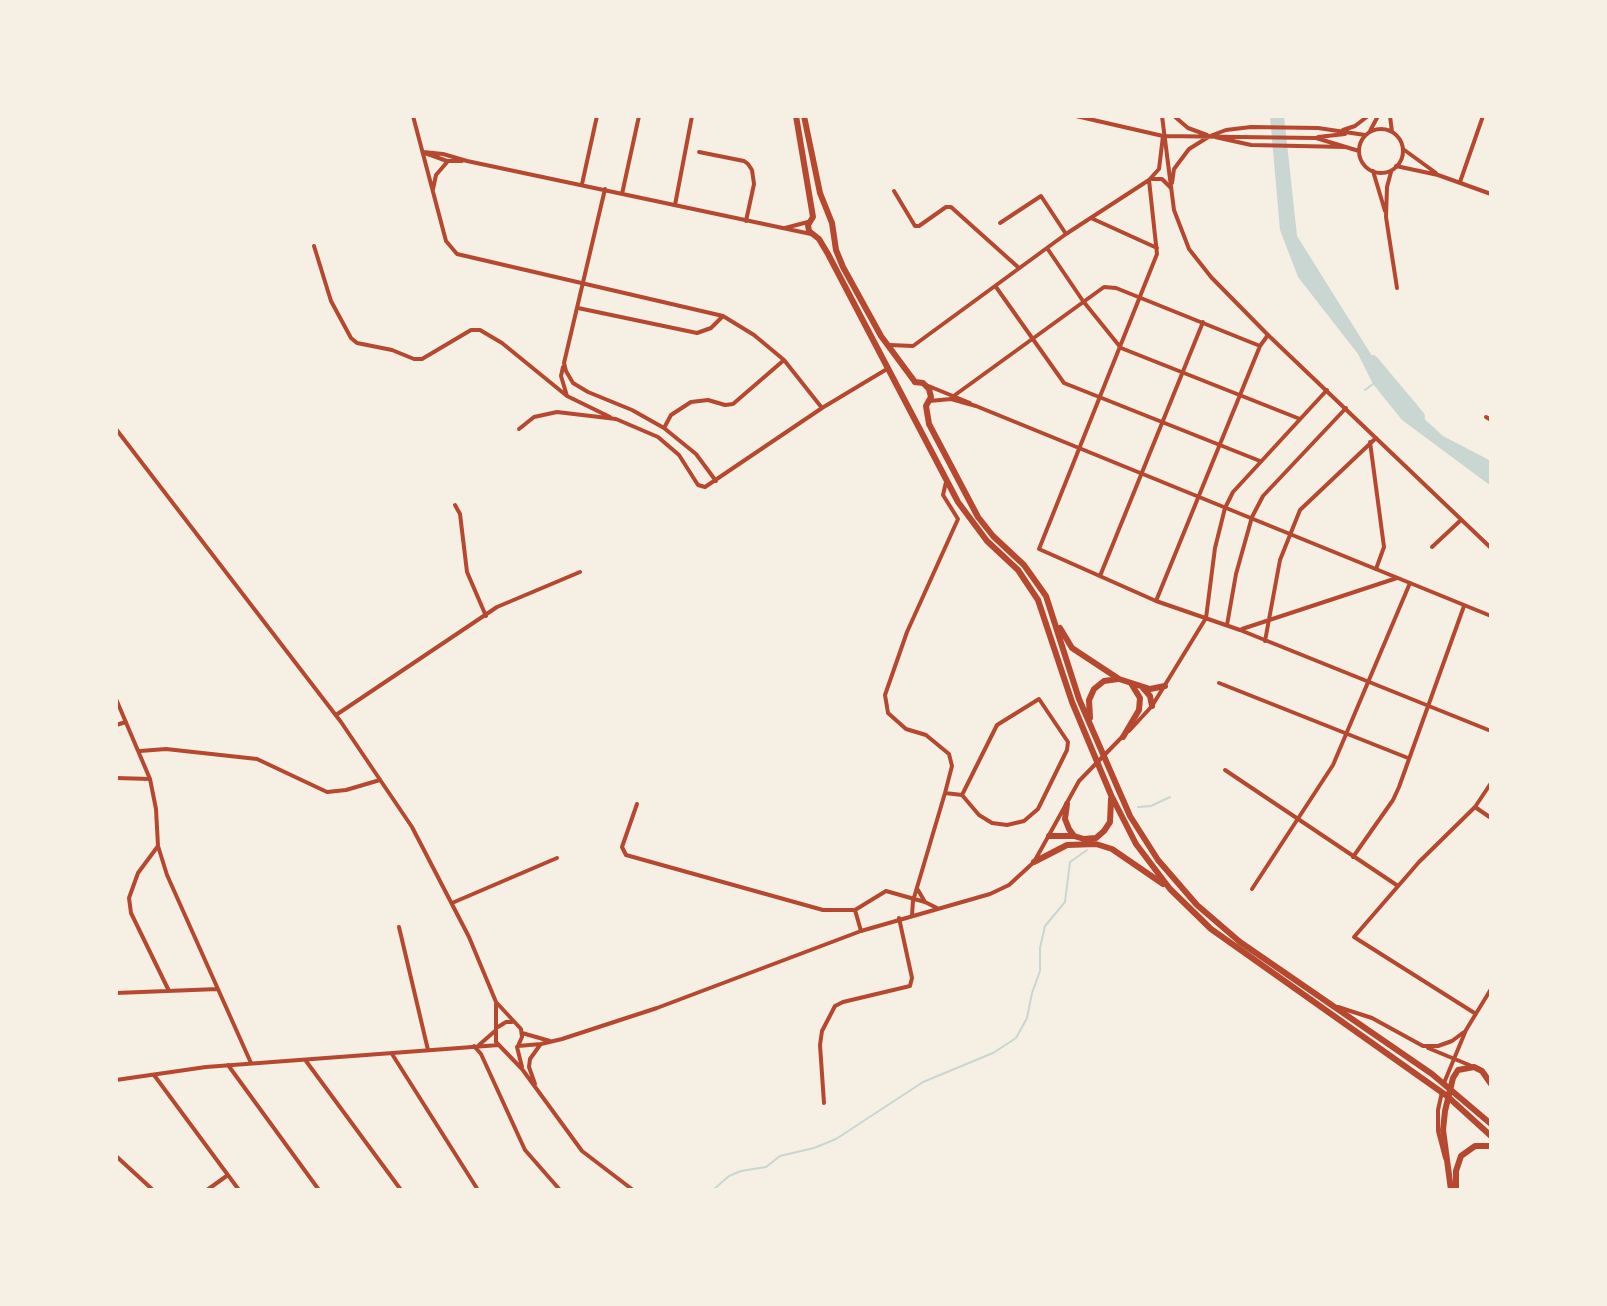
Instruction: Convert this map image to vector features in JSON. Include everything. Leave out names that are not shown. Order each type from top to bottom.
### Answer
[{"type":"main road","points":[[796,116],[811,234],[819,239],[971,522],[1018,570],[1038,600],[1083,729],[1136,844],[1170,889],[1211,929],[1427,1081],[1491,1136]]},
{"type":"main road","points":[[804,116],[817,178],[843,267],[888,345],[915,382],[926,385],[930,393],[929,424],[978,517],[1037,581],[1072,648],[1132,685],[1157,689],[1165,686]]},
{"type":"main road","points":[[811,219],[819,214],[829,217]]},
{"type":"main road","points":[[819,239],[829,236],[833,230]]},
{"type":"main road","points":[[905,401],[905,390],[915,382]]},
{"type":"main road","points":[[905,401],[915,408],[928,403]]},
{"type":"main road","points":[[1053,614],[1070,675],[1118,790],[1130,816],[1158,860],[1197,905],[1240,942],[1432,1074],[1491,1124]]},
{"type":"main road","points":[[1091,725],[1089,700],[1094,689],[1104,681],[1119,679]]},
{"type":"main road","points":[[1132,685],[1140,698],[1152,706]]},
{"type":"main road","points":[[1142,687],[1150,696],[1152,706]]},
{"type":"main road","points":[[1123,737],[1139,710],[1140,698]]},
{"type":"main road","points":[[1049,836],[1096,838],[1104,831],[1112,809],[1111,795]]},
{"type":"main road","points":[[1067,804],[1065,819],[1074,836]]},
{"type":"main road","points":[[1049,836],[1059,844],[1096,844],[1112,849],[1170,889]]},
{"type":"main road","points":[[1034,862],[1067,845]]},
{"type":"main road","points":[[1454,1190],[1447,1165],[1445,1111],[1453,1078],[1458,1070],[1474,1067],[1482,1071],[1491,1084]]},
{"type":"main road","points":[[1454,1190],[1461,1156],[1475,1146],[1491,1146]]},
{"type":"street","points":[[413,116],[446,241],[457,254],[723,316],[754,335],[784,360],[822,408]]},
{"type":"street","points":[[582,184],[597,116]]},
{"type":"street","points":[[622,194],[639,116]]},
{"type":"street","points":[[675,205],[692,116]]},
{"type":"street","points":[[1076,116],[1163,136],[1316,138],[1381,129],[1397,136],[1403,149],[1438,175]]},
{"type":"street","points":[[1162,116],[1174,210],[1189,249],[1211,277],[1268,335],[1491,548]]},
{"type":"street","points":[[1174,116],[1188,128],[1251,145],[1348,147]]},
{"type":"street","points":[[1338,131],[1355,126],[1368,116]]},
{"type":"street","points":[[1359,151],[1378,116]]},
{"type":"street","points":[[1390,116],[1392,132]]},
{"type":"street","points":[[1460,182],[1483,116]]},
{"type":"street","points":[[1171,189],[1174,169],[1181,157],[1210,136],[1251,127],[1318,128],[1351,133]]},
{"type":"street","points":[[888,345],[913,346],[1066,234],[1149,180],[1159,169],[1163,136]]},
{"type":"street","points":[[1316,138],[1359,151],[1366,167],[1373,171],[1394,168],[1438,175],[1491,194]]},
{"type":"street","points":[[1386,217],[1387,187],[1403,149]]},
{"type":"street","points":[[423,152],[811,234]]},
{"type":"street","points":[[423,152],[448,161],[467,161]]},
{"type":"street","points":[[699,152],[748,164],[754,184],[746,221]]},
{"type":"street","points":[[432,192],[436,175],[448,161]]},
{"type":"street","points":[[1373,171],[1386,217],[1397,288]]},
{"type":"street","points":[[1149,180],[1162,179],[1171,189]]},
{"type":"street","points":[[1149,180],[1157,248],[1121,348],[1039,549],[1156,601],[1240,630],[1491,731]]},
{"type":"street","points":[[567,396],[561,376],[605,189]]},
{"type":"street","points":[[894,191],[915,226],[951,207],[1019,268]]},
{"type":"street","points":[[1000,223],[1041,196],[1066,234]]},
{"type":"street","points":[[1091,218],[1157,248]]},
{"type":"street","points":[[783,229],[811,219]]},
{"type":"street","points":[[314,246],[331,301],[351,338],[357,343],[422,359],[471,330],[480,330],[502,343],[567,396],[647,431],[669,445],[698,485],[705,487],[822,408],[889,368]]},
{"type":"street","points":[[1047,248],[1083,301],[1121,348],[1300,419]]},
{"type":"street","points":[[996,287],[1064,383],[1260,461]]},
{"type":"street","points":[[955,395],[1104,287],[1140,298],[1260,346]]},
{"type":"street","points":[[577,308],[697,333],[711,328],[723,316]]},
{"type":"street","points":[[1100,576],[1203,322]]},
{"type":"street","points":[[1156,601],[1218,445],[1260,346],[1268,335]]},
{"type":"street","points":[[664,428],[671,415],[691,402],[708,400],[733,404],[784,360]]},
{"type":"street","points":[[564,363],[573,383],[664,428],[696,454],[716,481]]},
{"type":"street","points":[[926,385],[1491,616]]},
{"type":"street","points":[[116,1080],[228,1065],[476,1046],[509,1049],[552,1042],[657,1008],[861,931],[990,894],[1009,885],[1034,862],[1085,774],[1152,706],[1206,618],[1215,548],[1225,508],[1233,492],[1327,390]]},
{"type":"street","points":[[928,403],[951,399],[976,406]]},
{"type":"street","points":[[1227,625],[1236,574],[1252,517],[1263,496],[1346,408]]},
{"type":"street","points":[[519,429],[534,417],[557,412],[616,419]]},
{"type":"street","points":[[116,429],[336,715],[381,779],[412,827],[452,903],[496,1002],[522,1033],[552,1042]]},
{"type":"street","points":[[1265,641],[1280,560],[1300,510],[1376,438]]},
{"type":"street","points":[[1370,442],[1384,547],[1376,569]]},
{"type":"street","points":[[912,915],[913,901],[952,766],[949,754],[926,735],[906,729],[888,713],[885,695],[907,632],[958,519],[943,495],[947,479]]},
{"type":"street","points":[[455,505],[460,514],[467,572],[486,616]]},
{"type":"street","points":[[1432,547],[1461,520]]},
{"type":"street","points":[[336,715],[486,616],[522,595],[580,572]]},
{"type":"street","points":[[1240,630],[1398,578]]},
{"type":"street","points":[[1252,889],[1333,765],[1410,583]]},
{"type":"street","points":[[1353,857],[1393,800],[1464,606]]},
{"type":"street","points":[[1219,683],[1408,758]]},
{"type":"street","points":[[116,699],[150,779],[156,809],[158,846],[167,875],[251,1063]]},
{"type":"street","points":[[945,793],[962,795],[979,815],[992,823],[1007,825],[1024,821],[1038,809],[1068,742],[1039,699],[997,725],[962,795]]},
{"type":"street","points":[[116,725],[126,722]]},
{"type":"street","points":[[140,751],[166,749],[257,759],[327,792],[367,786],[381,779]]},
{"type":"street","points":[[1225,770],[1398,886]]},
{"type":"street","points":[[116,778],[150,779]]},
{"type":"street","points":[[1476,1014],[1354,937],[1398,886],[1475,807],[1491,783]]},
{"type":"street","points":[[637,804],[622,847],[626,855],[823,910],[855,910],[886,891],[937,908]]},
{"type":"street","points":[[1475,807],[1491,818]]},
{"type":"street","points":[[158,846],[138,873],[129,898],[131,913],[169,991]]},
{"type":"street","points":[[452,903],[557,858]]},
{"type":"street","points":[[917,888],[925,902]]},
{"type":"street","points":[[855,910],[861,931]]},
{"type":"street","points":[[824,1103],[820,1045],[822,1031],[835,1006],[910,986],[912,978],[899,918]]},
{"type":"street","points":[[399,927],[428,1050]]},
{"type":"street","points":[[116,993],[218,989]]},
{"type":"street","points":[[1447,1165],[1441,1146],[1438,1110],[1446,1072],[1466,1030],[1491,989]]},
{"type":"street","points":[[496,1002],[495,1038],[500,1046],[522,1069],[582,1151],[633,1190]]},
{"type":"street","points":[[1329,1005],[1372,1018],[1423,1046],[1474,1067]]},
{"type":"street","points":[[476,1046],[506,1022],[512,1022]]},
{"type":"street","points":[[1423,1046],[1438,1046],[1452,1041],[1466,1030]]},
{"type":"street","points":[[522,1033],[517,1046],[522,1069]]},
{"type":"street","points":[[538,1090],[529,1067],[530,1059],[541,1044]]},
{"type":"street","points":[[476,1046],[525,1150],[560,1190]]},
{"type":"street","points":[[392,1054],[478,1190]]},
{"type":"street","points":[[306,1061],[401,1190]]},
{"type":"street","points":[[228,1065],[319,1190]]},
{"type":"street","points":[[154,1075],[239,1190]]},
{"type":"street","points":[[116,1156],[153,1190]]},
{"type":"street","points":[[207,1190],[228,1175]]},
{"type":"shaded area","points":[[1270,116],[1284,116],[1297,236],[1394,391],[1443,436],[1491,461],[1491,486],[1402,420],[1373,384],[1358,354],[1298,277],[1280,230]]},
{"type":"waterway","points":[[1372,362],[1418,417]]},
{"type":"waterway","points":[[1365,390],[1373,384]]},
{"type":"waterway","points":[[1138,807],[1151,806],[1170,797]]},
{"type":"waterway","points":[[713,1190],[729,1176],[741,1171],[766,1167],[780,1156],[836,1139],[923,1082],[993,1053],[1016,1038],[1027,1018],[1040,971],[1040,948],[1045,926],[1065,902],[1070,862],[1087,850]]}]
